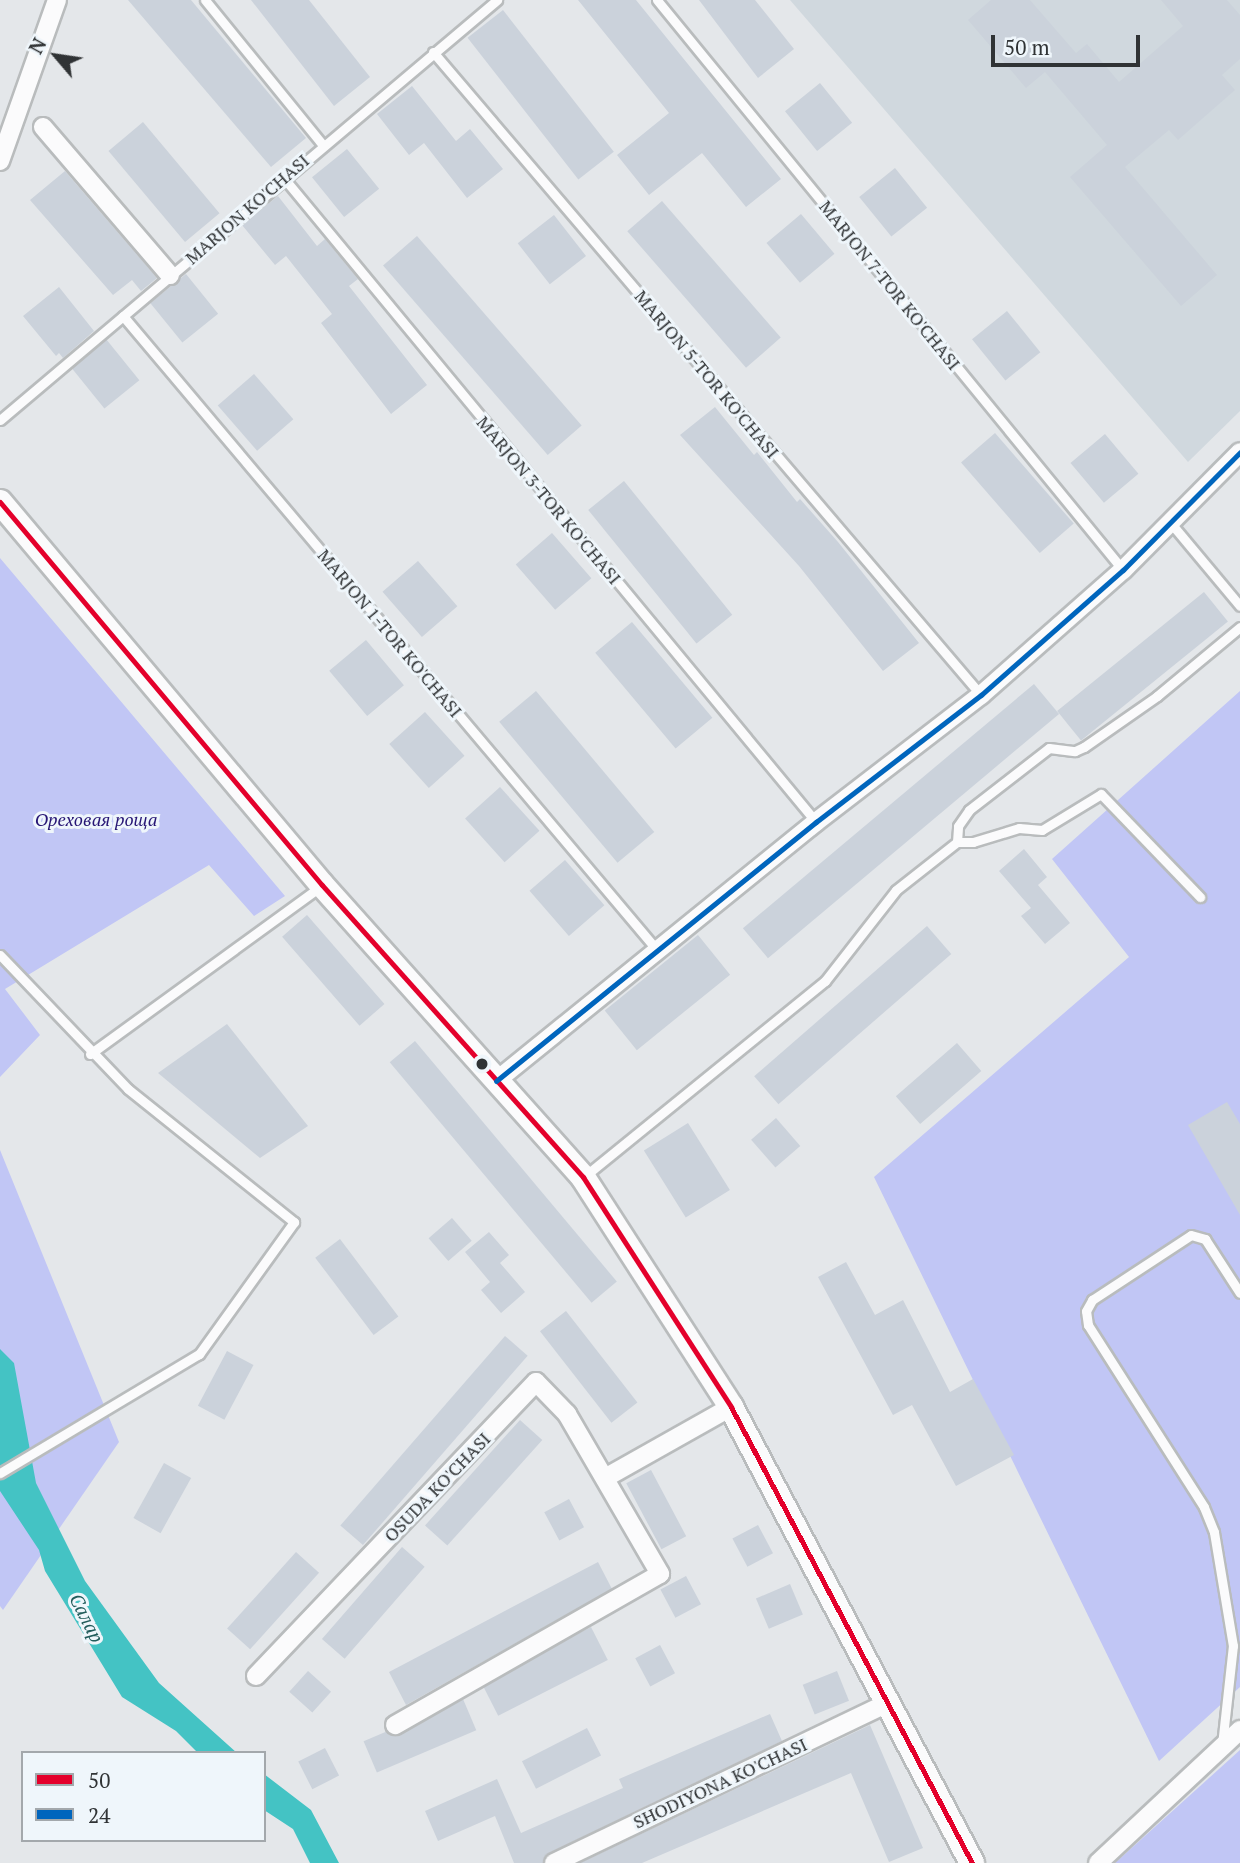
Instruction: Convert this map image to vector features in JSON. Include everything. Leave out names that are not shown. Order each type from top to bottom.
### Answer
[{"type":"main road","points":[[0,502],[322,885],[583,1177],[731,1407],[972,1863]]},
{"type":"street","points":[[0,159],[57,0]]},
{"type":"street","points":[[43,127],[170,275]]},
{"type":"street","points":[[496,1081],[816,822],[981,695],[1123,570],[1240,452]]},
{"type":"street","name":"OSUDA KO'CHASI","points":[[256,1676],[536,1382],[567,1414],[660,1574],[396,1725]]},
{"type":"street","points":[[605,1478],[731,1407]]},
{"type":"street","name":"SHODIYONA KO'CHASI","points":[[554,1863],[888,1703]]},
{"type":"street","points":[[1098,1863],[1240,1730]]},
{"type":"lane","points":[[205,0],[323,145]]},
{"type":"lane","points":[[478,0],[486,9]]},
{"type":"lane","name":"MARJON KO'CHASI","points":[[0,420],[283,177],[496,0]]},
{"type":"lane","name":"MARJON 7-TOR KO'CHASI","points":[[657,0],[1123,570]]},
{"type":"lane","name":"MARJON 5-TOR KO'CHASI","points":[[433,52],[981,695]]},
{"type":"lane","name":"MARJON 3-TOR KO'CHASI","points":[[283,177],[816,822]]},
{"type":"lane","name":"MARJON 1-TOR KO'CHASI","points":[[123,316],[657,950]]},
{"type":"lane","points":[[1170,522],[1240,606]]},
{"type":"lane","points":[[957,842],[958,826],[969,810],[1049,748],[1075,751],[1084,747],[1157,696],[1240,627]]},
{"type":"lane","points":[[583,1177],[825,981],[896,890],[957,842],[1019,828],[1042,830],[1101,794],[1200,897]]},
{"type":"lane","points":[[90,1054],[322,885]]},
{"type":"lane","points":[[0,955],[90,1054],[294,1222],[199,1354],[0,1473]]},
{"type":"lane","points":[[1222,1746],[1233,1646],[1214,1532],[1204,1507],[1088,1325],[1086,1311],[1093,1300],[1191,1235],[1205,1240],[1240,1293]]},
{"type":"shaded area","points":[[790,0],[1240,0],[1240,411],[1188,462]]},
{"type":"green space","name":"Ореховая роща","points":[[0,558],[285,896],[254,916],[209,865],[5,989],[40,1035],[0,1077]]},
{"type":"green space","points":[[1240,691],[1240,1687],[1159,1761],[874,1177],[1129,957],[1052,859]]},
{"type":"green space","points":[[0,1150],[119,1442],[3,1610],[0,1606]]},
{"type":"green space","points":[[1240,1750],[1240,1863],[1115,1863]]},
{"type":"water","name":"Салар","points":[[0,1349],[14,1363],[36,1483],[85,1581],[159,1683],[235,1751],[196,1751],[176,1731],[122,1697],[45,1571],[39,1550],[0,1491]]},
{"type":"water","points":[[266,1776],[311,1810],[339,1863],[310,1863],[293,1829],[266,1811]]},
{"type":"building","points":[[128,0],[191,0],[306,138],[271,167]]},
{"type":"building","points":[[251,0],[309,0],[370,77],[334,106]]},
{"type":"building","points":[[578,0],[636,0],[781,179],[746,207],[702,153],[649,195],[617,155],[669,113]]},
{"type":"building","points":[[699,0],[755,0],[794,49],[758,78]]},
{"type":"building","points":[[991,0],[1030,0],[1076,53],[1087,44],[1119,82],[1183,26],[1161,0],[1227,0],[1240,15],[1240,59],[1222,75],[1235,90],[1178,140],[1169,130],[1125,167],[1217,275],[1181,306],[1070,177],[1107,145],[1045,72],[1026,88],[968,20]]},
{"type":"building","points":[[503,10],[614,152],[578,180],[468,38]]},
{"type":"building","points":[[820,83],[852,123],[817,151],[785,111]]},
{"type":"building","points":[[412,86],[456,141],[470,129],[503,169],[467,198],[424,143],[409,155],[377,114]]},
{"type":"building","points":[[143,122],[219,213],[185,242],[109,151]]},
{"type":"building","points":[[347,149],[379,189],[344,217],[312,177]]},
{"type":"building","points":[[895,168],[927,208],[891,237],[859,197]]},
{"type":"building","points":[[65,171],[157,278],[141,291],[132,280],[113,295],[30,200]]},
{"type":"building","points":[[278,196],[317,246],[325,239],[358,279],[349,286],[427,385],[391,414],[321,323],[332,314],[286,256],[275,265],[242,225]]},
{"type":"building","points":[[662,201],[781,338],[746,368],[627,231]]},
{"type":"building","points":[[801,214],[834,254],[800,283],[767,243]]},
{"type":"building","points":[[554,215],[586,256],[550,284],[518,243]]},
{"type":"building","points":[[417,236],[582,425],[548,455],[383,266]]},
{"type":"building","points":[[186,274],[218,314],[182,343],[150,303]]},
{"type":"building","points":[[59,287],[94,331],[63,358],[59,353],[56,356],[23,316]]},
{"type":"building","points":[[1007,311],[1040,352],[1005,381],[972,339]]},
{"type":"building","points":[[106,339],[139,380],[104,409],[71,367]]},
{"type":"building","points":[[254,374],[293,419],[257,451],[218,405]]},
{"type":"building","points":[[715,407],[754,455],[757,452],[797,502],[800,499],[838,542],[919,643],[883,671],[799,566],[680,435]]},
{"type":"building","points":[[995,433],[1074,524],[1040,553],[961,463]]},
{"type":"building","points":[[1105,434],[1138,474],[1104,503],[1071,463]]},
{"type":"building","points":[[624,481],[732,615],[696,644],[588,510]]},
{"type":"building","points":[[552,533],[591,578],[555,610],[516,564]]},
{"type":"building","points":[[418,561],[457,606],[422,637],[383,592]]},
{"type":"building","points":[[1204,592],[1228,622],[1081,740],[1057,711]]},
{"type":"building","points":[[632,622],[712,718],[676,749],[595,653]]},
{"type":"building","points":[[366,640],[404,685],[367,716],[329,671]]},
{"type":"building","points":[[1034,684],[1059,714],[768,958],[743,928]]},
{"type":"building","points":[[536,691],[654,832],[618,863],[499,722]]},
{"type":"building","points":[[425,712],[464,756],[429,788],[389,744]]},
{"type":"building","points":[[500,787],[539,831],[505,862],[465,818]]},
{"type":"building","points":[[1024,849],[1047,877],[1038,885],[1070,923],[1045,944],[1021,916],[1031,908],[999,871]]},
{"type":"building","points":[[565,860],[604,905],[569,936],[530,891]]},
{"type":"building","points":[[307,915],[384,1004],[360,1026],[282,937]]},
{"type":"building","points":[[927,926],[951,954],[778,1104],[754,1076]]},
{"type":"building","points":[[698,935],[730,975],[637,1050],[605,1011]]},
{"type":"building","points":[[227,1024],[308,1126],[260,1158],[158,1073]]},
{"type":"building","points":[[415,1041],[617,1282],[592,1303],[390,1062]]},
{"type":"building","points":[[957,1043],[981,1071],[920,1124],[896,1096]]},
{"type":"building","points":[[1227,1102],[1240,1124],[1240,1215],[1188,1125]]},
{"type":"building","points":[[776,1118],[800,1146],[775,1168],[751,1140]]},
{"type":"building","points":[[688,1123],[730,1190],[686,1218],[644,1151]]},
{"type":"building","points":[[452,1218],[472,1241],[448,1261],[429,1238]]},
{"type":"building","points":[[489,1232],[509,1255],[500,1263],[525,1292],[501,1313],[481,1290],[490,1282],[465,1252]]},
{"type":"building","points":[[340,1239],[398,1316],[374,1335],[315,1258]]},
{"type":"building","points":[[846,1262],[875,1315],[903,1300],[950,1392],[973,1379],[1014,1455],[956,1486],[912,1405],[893,1415],[818,1277]]},
{"type":"building","points":[[566,1311],[637,1402],[611,1423],[540,1331]]},
{"type":"building","points":[[505,1336],[528,1356],[363,1545],[340,1525]]},
{"type":"building","points":[[227,1351],[253,1365],[224,1420],[198,1406]]},
{"type":"building","points":[[520,1420],[542,1440],[447,1546],[425,1526]]},
{"type":"building","points":[[164,1463],[191,1478],[161,1533],[133,1518]]},
{"type":"building","points":[[651,1470],[686,1536],[661,1549],[626,1483]]},
{"type":"building","points":[[569,1499],[584,1527],[559,1540],[544,1512]]},
{"type":"building","points":[[758,1525],[773,1553],[747,1567],[732,1539]]},
{"type":"building","points":[[402,1547],[425,1567],[345,1659],[322,1639]]},
{"type":"building","points":[[296,1552],[319,1573],[250,1649],[227,1629]]},
{"type":"building","points":[[598,1562],[612,1589],[406,1705],[389,1672]]},
{"type":"building","points":[[686,1576],[701,1604],[675,1618],[660,1590]]},
{"type":"building","points":[[790,1584],[803,1614],[769,1629],[756,1598]]},
{"type":"building","points":[[591,1627],[608,1660],[498,1716],[481,1683]]},
{"type":"building","points":[[660,1645],[675,1673],[650,1686],[635,1658]]},
{"type":"building","points":[[308,1671],[331,1692],[312,1713],[289,1692]]},
{"type":"building","points":[[837,1671],[849,1701],[815,1715],[803,1685]]},
{"type":"building","points":[[463,1699],[476,1730],[377,1772],[364,1741]]},
{"type":"building","points":[[770,1714],[782,1741],[549,1853],[543,1863],[514,1863],[495,1816],[438,1841],[425,1811],[497,1779],[521,1833],[623,1788],[619,1779]]},
{"type":"building","points":[[870,1725],[923,1848],[889,1862],[851,1773],[642,1863],[580,1863]]},
{"type":"building","points":[[587,1728],[601,1756],[536,1789],[522,1761]]},
{"type":"building","points":[[325,1748],[339,1776],[312,1789],[298,1762]]},
{"type":"transit line","name":"24","points":[[496,1081],[816,822],[981,695],[1123,570],[1240,452]]},
{"type":"transit line","name":"50","points":[[0,502],[322,885],[583,1177],[731,1407],[972,1863]]}]
